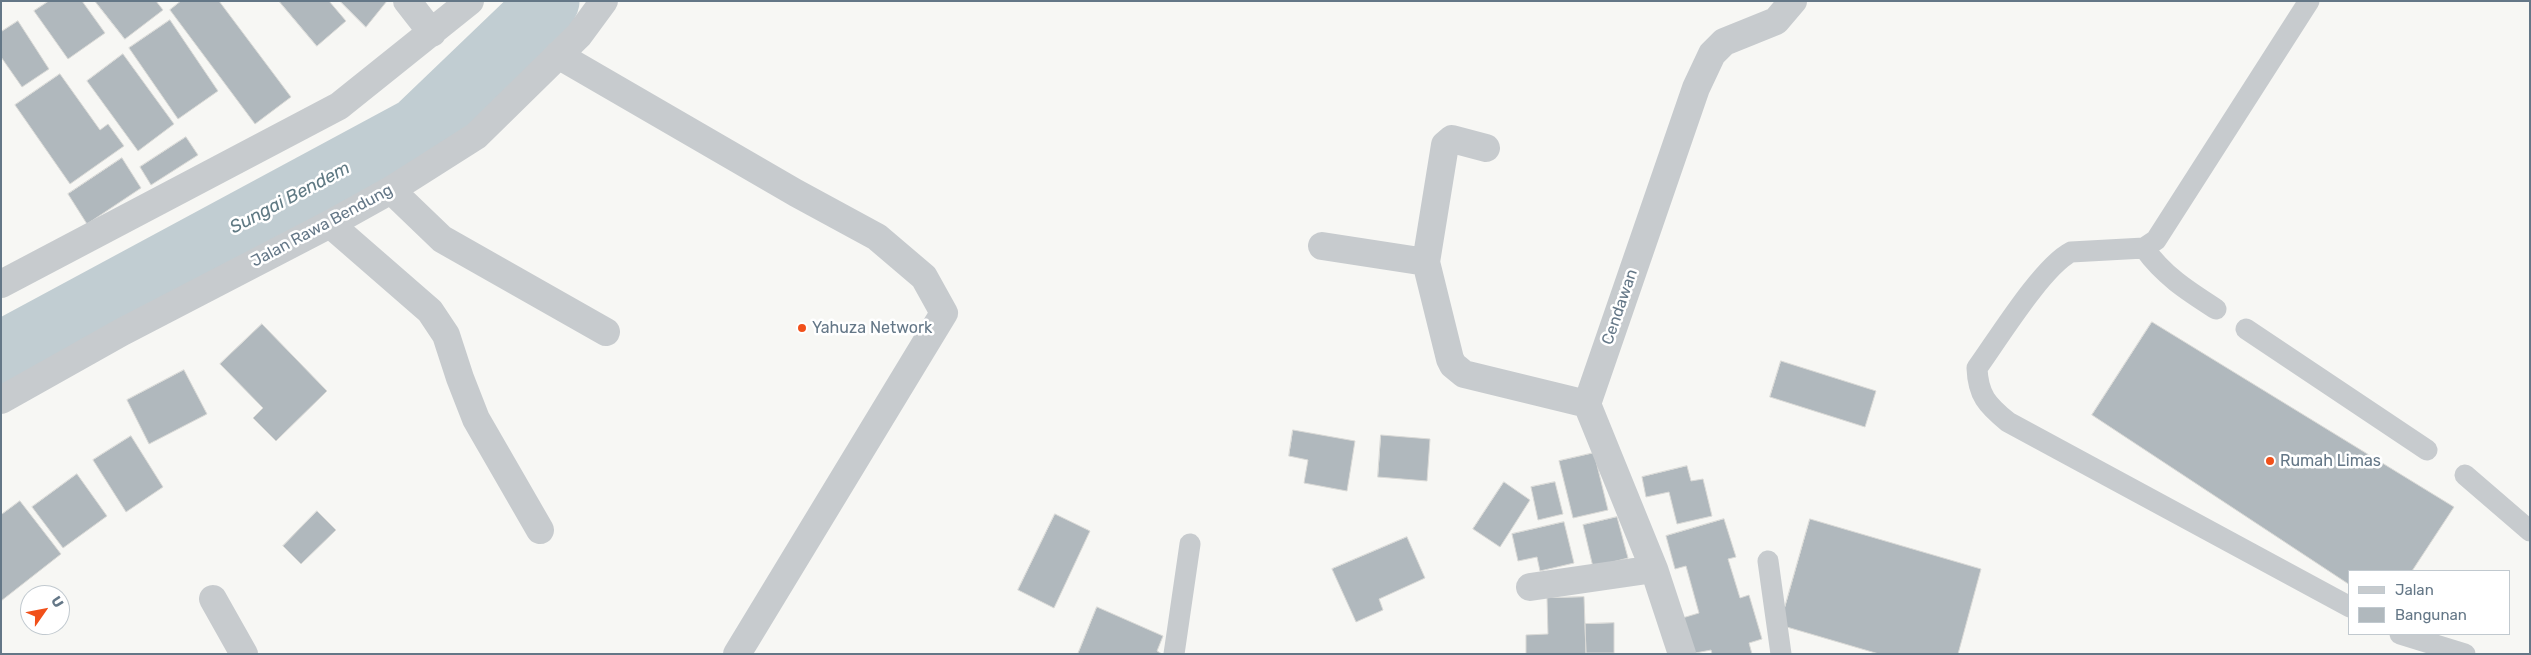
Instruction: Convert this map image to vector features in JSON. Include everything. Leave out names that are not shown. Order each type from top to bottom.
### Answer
[{"type":"street","points":[[407,1],[432,33]]},
{"type":"street","points":[[1,284],[339,106],[470,1]]},
{"type":"street","name":"Jalan Rawa Bendung","points":[[1,400],[122,332],[330,224],[391,190],[476,136],[579,34],[604,1]]},
{"type":"street","name":"Cendawan","points":[[1587,404],[1696,88],[1712,54],[1724,42],[1776,21],[1793,1]]},
{"type":"street","points":[[558,56],[796,193],[877,237],[924,277],[944,312],[737,654]]},
{"type":"street","points":[[1486,148],[1452,139],[1445,145],[1426,262],[1450,359],[1459,371],[1464,374],[1587,404],[1654,569],[1682,654]]},
{"type":"street","points":[[391,190],[442,239],[606,332]]},
{"type":"street","points":[[330,224],[430,312],[446,335],[476,419],[540,530]]},
{"type":"street","points":[[1322,246],[1426,262]]},
{"type":"street","points":[[1530,586],[1654,569]]},
{"type":"street","points":[[213,598],[244,654]]},
{"type":"lane","points":[[2308,1],[2156,240],[2144,248],[2071,252],[2055,263],[1977,368],[1978,384],[1982,396],[1993,410],[2008,422],[2348,606]]},
{"type":"lane","points":[[2144,248],[2155,264],[2176,284],[2216,309]]},
{"type":"lane","points":[[2246,329],[2427,450]]},
{"type":"lane","points":[[2466,475],[2530,531]]},
{"type":"lane","points":[[1174,654],[1190,544]]},
{"type":"lane","points":[[1768,561],[1781,654]]},
{"type":"lane","points":[[2403,635],[2464,654]]},
{"type":"building","points":[[49,1],[82,1],[105,33],[68,59],[34,11]]},
{"type":"building","points":[[95,1],[156,1],[163,10],[125,39]]},
{"type":"building","points":[[181,1],[219,1],[291,97],[255,124],[170,10]]},
{"type":"building","points":[[279,1],[329,1],[346,21],[317,46]]},
{"type":"building","points":[[340,1],[387,1],[366,27]]},
{"type":"building","points":[[170,20],[218,91],[178,119],[129,48]]},
{"type":"building","points":[[18,21],[49,69],[22,87],[1,57],[1,32]]},
{"type":"building","points":[[123,54],[174,124],[138,151],[87,81]]},
{"type":"building","points":[[60,74],[100,130],[108,124],[124,146],[70,184],[15,105]]},
{"type":"building","points":[[186,137],[198,155],[151,185],[140,167]]},
{"type":"building","points":[[122,158],[141,188],[87,224],[68,194]]},
{"type":"building","name":"Rumah Limas","points":[[2152,322],[2454,507],[2413,570],[2348,570],[2348,584],[2092,415]]},
{"type":"building","points":[[262,324],[327,391],[276,441],[253,418],[263,408],[220,364]]},
{"type":"building","points":[[1781,361],[1876,391],[1865,427],[1770,397]]},
{"type":"building","points":[[184,370],[207,414],[149,444],[127,400]]},
{"type":"building","points":[[1293,430],[1355,441],[1347,491],[1304,483],[1308,460],[1289,456]]},
{"type":"building","points":[[1381,435],[1430,439],[1427,481],[1378,477]]},
{"type":"building","points":[[131,436],[163,487],[126,512],[93,460]]},
{"type":"building","points":[[1594,453],[1608,510],[1573,518],[1559,461]]},
{"type":"building","points":[[1687,466],[1691,481],[1703,479],[1712,516],[1677,524],[1669,492],[1646,497],[1642,477]]},
{"type":"building","points":[[77,474],[107,516],[63,548],[32,507]]},
{"type":"building","points":[[1504,482],[1530,500],[1500,547],[1473,529]]},
{"type":"building","points":[[1555,482],[1563,514],[1538,520],[1531,487]]},
{"type":"building","points":[[20,501],[61,554],[1,601],[1,515]]},
{"type":"building","points":[[317,511],[336,530],[301,564],[283,546]]},
{"type":"building","points":[[1055,514],[1090,531],[1054,608],[1018,590]]},
{"type":"building","points":[[1617,517],[1628,558],[1593,567],[1583,525]]},
{"type":"building","points":[[1724,519],[1736,557],[1728,559],[1740,598],[1749,595],[1762,639],[1749,643],[1752,654],[1712,654],[1711,650],[1690,654],[1679,619],[1699,613],[1686,566],[1675,569],[1666,536]]},
{"type":"building","points":[[1810,519],[1981,569],[1958,654],[1879,654],[1780,625]]},
{"type":"building","points":[[1564,522],[1574,563],[1540,571],[1537,557],[1518,561],[1512,534]]},
{"type":"building","points":[[1407,537],[1425,578],[1379,599],[1383,610],[1356,622],[1332,569]]},
{"type":"building","points":[[1584,597],[1586,654],[1526,654],[1526,635],[1548,634],[1547,598]]},
{"type":"building","points":[[1097,607],[1163,636],[1157,651],[1162,654],[1078,654]]},
{"type":"building","points":[[1614,623],[1614,653],[1586,653],[1585,624]]},
{"type":"waterway","name":"Sungai Bendem","points":[[1,354],[418,129],[540,12],[547,1]]},
{"type":"place","name":"Yahuza Network","points":[[802,328]]},
{"type":"place","name":"Rumah Limas","points":[[2270,461]]}]
